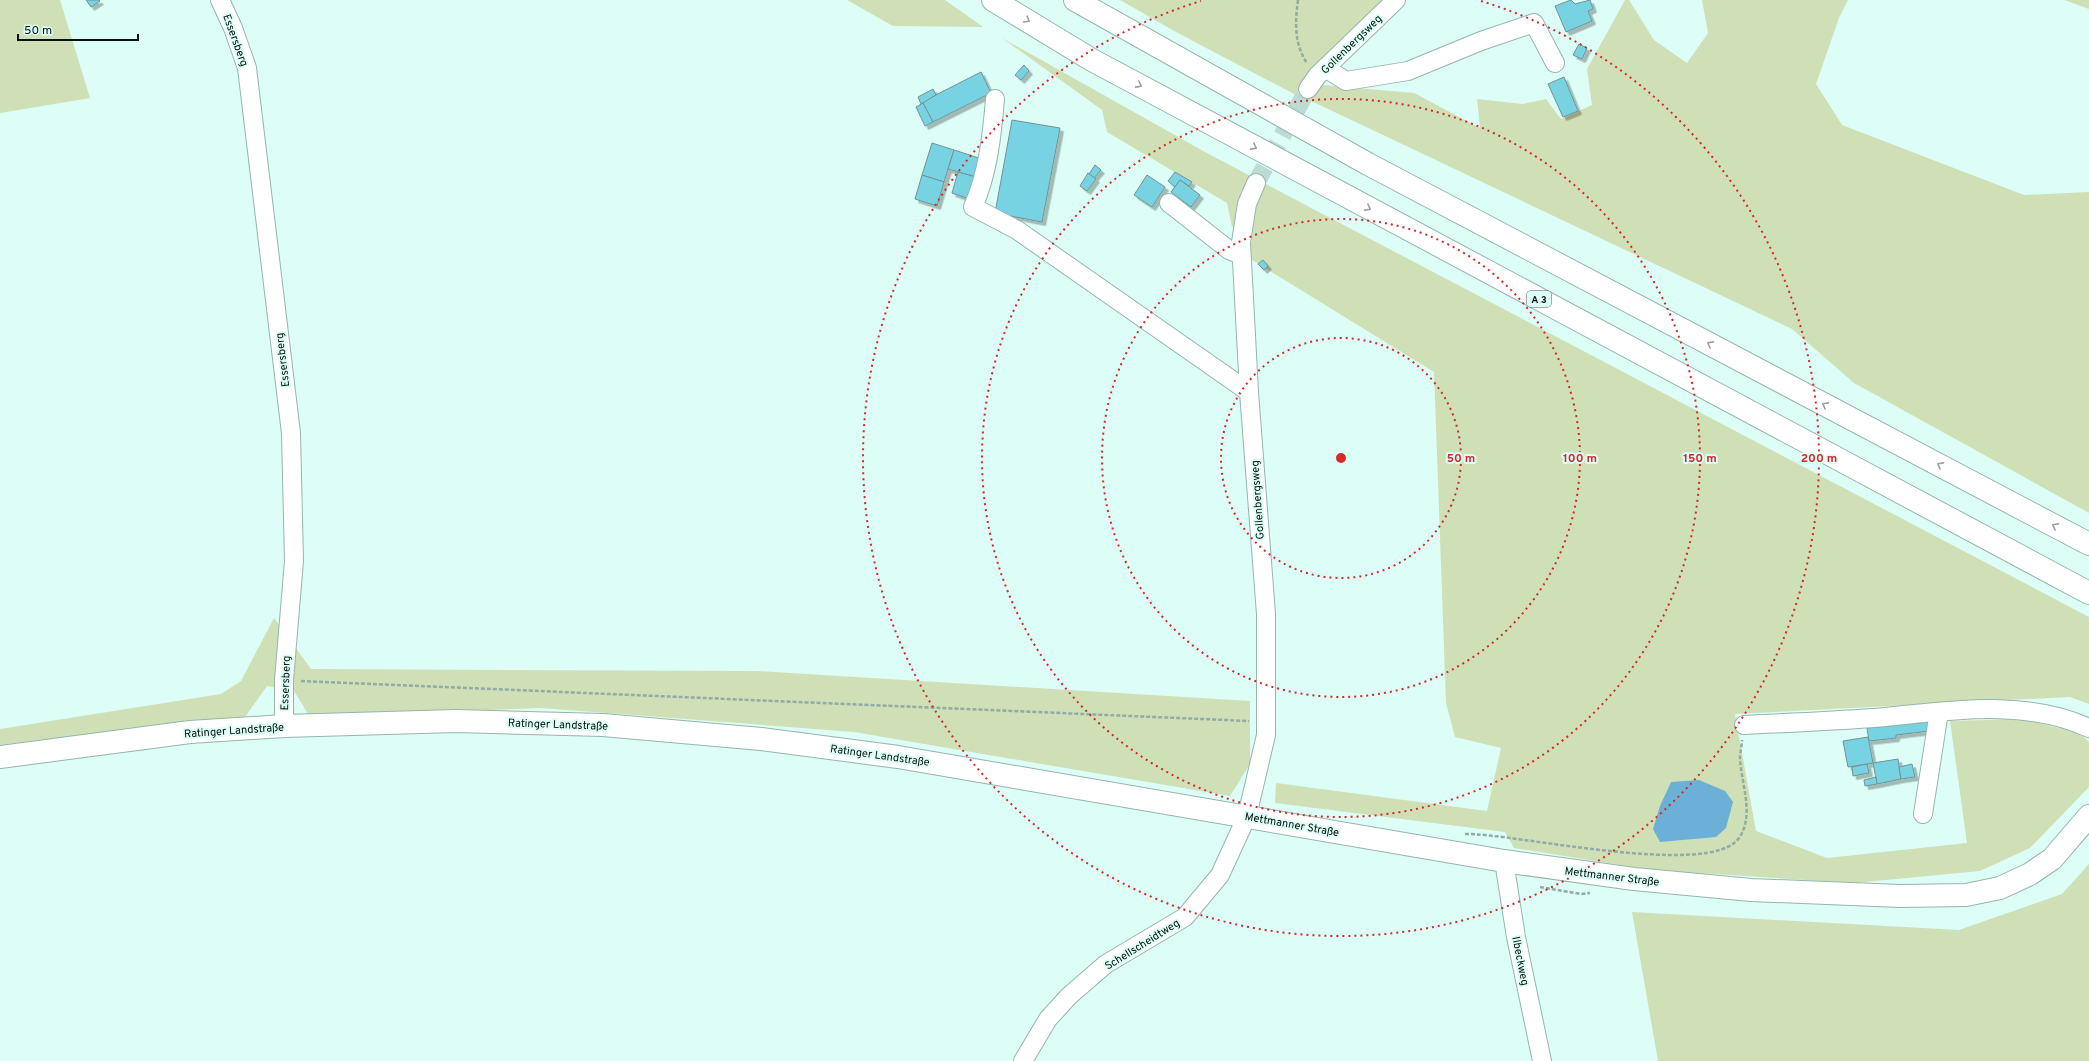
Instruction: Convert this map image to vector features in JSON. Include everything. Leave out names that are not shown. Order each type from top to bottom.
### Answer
[{"type":"main road","name":"A 3","points":[[993,0],[1099,64],[2089,593]]},
{"type":"main road","points":[[1074,0],[1368,164],[2089,544]]},
{"type":"main road","name":"Ratinger Landstraße","points":[[0,757],[190,732],[284,726],[456,721],[619,727],[761,739],[883,755],[1113,794]]},
{"type":"main road","name":"Mettmanner Straße","points":[[1113,794],[1504,860],[1634,879],[1751,890],[1900,896],[1966,895],[2000,888],[2030,874],[2052,859],[2089,816]]},
{"type":"street","name":"Essersberg","points":[[220,0],[233,28],[247,68],[291,433],[294,560],[284,680],[284,726]]},
{"type":"street","name":"Gollenbergsweg","points":[[1317,78],[1396,0]]},
{"type":"street","points":[[1317,78],[1346,81],[1408,70],[1481,41],[1534,23],[1555,63]]},
{"type":"street","points":[[996,99],[992,136],[982,186],[973,207],[1016,230],[1249,392]]},
{"type":"street","name":"Gollenbergsweg","points":[[1247,816],[1266,735],[1266,614],[1249,392],[1246,309],[1241,256],[1241,242],[1247,204],[1256,183]]},
{"type":"street","points":[[1169,203],[1229,250],[1241,256]]},
{"type":"street","points":[[1744,726],[1827,722],[1939,712],[2010,710],[2053,716],[2089,728]]},
{"type":"street","points":[[1923,814],[1939,712]]},
{"type":"street","name":"Schellscheidtweg","points":[[1023,1061],[1048,1019],[1069,996],[1106,964],[1185,917],[1220,875],[1247,816]]},
{"type":"street","name":"Ilbeckweg","points":[[1504,860],[1512,916],[1542,1061]]},
{"type":"path","points":[[1298,0],[1296,37],[1300,52],[1317,78]]},
{"type":"path","points":[[284,680],[1266,721]]},
{"type":"path","points":[[1493,837],[1597,850],[1677,855],[1716,851],[1730,845],[1739,839],[1745,822],[1746,798],[1740,758],[1744,726]]},
{"type":"green space","points":[[0,0],[60,0],[90,98],[0,113]]},
{"type":"green space","points":[[847,0],[945,0],[983,27],[893,26]]},
{"type":"green space","points":[[1120,0],[1385,0],[1296,95],[1176,32]]},
{"type":"green space","points":[[1625,0],[1629,0],[1654,40],[1687,63],[1708,33],[1702,0],[1848,0],[1839,18],[1816,84],[1842,125],[2024,195],[2089,192],[2089,513],[1854,383],[1792,329],[1307,99],[1322,85],[1414,93],[1480,128],[1477,99],[1523,104],[1546,99],[1561,119],[1592,105],[1587,69]]},
{"type":"green space","points":[[2064,0],[2089,0],[2089,9]]},
{"type":"green space","points":[[1002,38],[1205,152],[2089,617],[2089,704],[2070,697],[1735,714],[1756,831],[1827,858],[1967,843],[1950,721],[2022,719],[2080,733],[2089,742],[2089,787],[2030,848],[1980,871],[1854,883],[1651,870],[1514,848],[1505,832],[1275,803],[1276,783],[1487,811],[1501,748],[1455,737],[1446,703],[1434,372],[1249,258],[1253,230],[1232,227],[1227,203],[1107,132],[1102,110]]},
{"type":"green space","points":[[274,618],[311,669],[757,671],[1250,701],[1250,764],[1230,796],[854,732],[541,708],[310,717],[294,691],[267,686],[243,720],[200,721],[0,745],[0,729],[221,694],[241,681]]},
{"type":"green space","points":[[2089,864],[2089,1061],[1658,1061],[1632,912],[1959,930],[2062,894]]},
{"type":"water","points":[[1699,780],[1725,791],[1733,802],[1726,828],[1716,837],[1660,842],[1653,829],[1660,806],[1671,782]]},
{"type":"building","points":[[86,0],[99,0],[100,1],[91,7]]},
{"type":"building","points":[[1571,0],[1575,4],[1590,0],[1593,9],[1588,11],[1592,21],[1566,32],[1555,6]]},
{"type":"building","points":[[1579,44],[1587,48],[1582,59],[1573,55]]},
{"type":"building","points":[[1024,65],[1029,71],[1021,80],[1015,75]]},
{"type":"building","points":[[981,72],[991,93],[933,122],[922,102]]},
{"type":"building","points":[[1564,77],[1578,111],[1563,117],[1548,84]]},
{"type":"building","points":[[933,89],[936,95],[921,104],[918,97]]},
{"type":"building","points":[[923,103],[933,122],[925,126],[916,107]]},
{"type":"building","points":[[1012,120],[1060,128],[1042,222],[995,213]]},
{"type":"building","points":[[932,143],[954,150],[944,182],[922,175]]},
{"type":"building","points":[[954,150],[982,159],[976,177],[948,169]]},
{"type":"building","points":[[1095,165],[1101,170],[1094,178],[1089,174]]},
{"type":"building","points":[[958,172],[976,177],[969,199],[952,193]]},
{"type":"building","points":[[1175,172],[1192,182],[1189,186],[1180,180],[1175,187],[1168,181]]},
{"type":"building","points":[[1088,173],[1096,179],[1087,191],[1080,186]]},
{"type":"building","points":[[922,175],[944,182],[937,206],[915,199]]},
{"type":"building","points":[[1147,175],[1165,187],[1152,207],[1134,195]]},
{"type":"building","points":[[1180,180],[1200,195],[1191,207],[1171,192]]},
{"type":"building","points":[[1263,260],[1268,266],[1264,270],[1258,264]]},
{"type":"building","points":[[1928,722],[1929,731],[1896,735],[1896,738],[1869,741],[1867,728]]},
{"type":"building","points":[[1868,737],[1873,763],[1848,767],[1843,741]]},
{"type":"building","points":[[1898,759],[1901,779],[1877,784],[1873,763]]},
{"type":"building","points":[[1867,764],[1869,773],[1853,776],[1852,767]]},
{"type":"building","points":[[1912,764],[1915,777],[1901,779],[1899,767]]},
{"type":"building","points":[[1876,777],[1877,784],[1865,786],[1864,780]]},
{"type":"tunnel","points":[[1256,183],[1308,89]]}]
